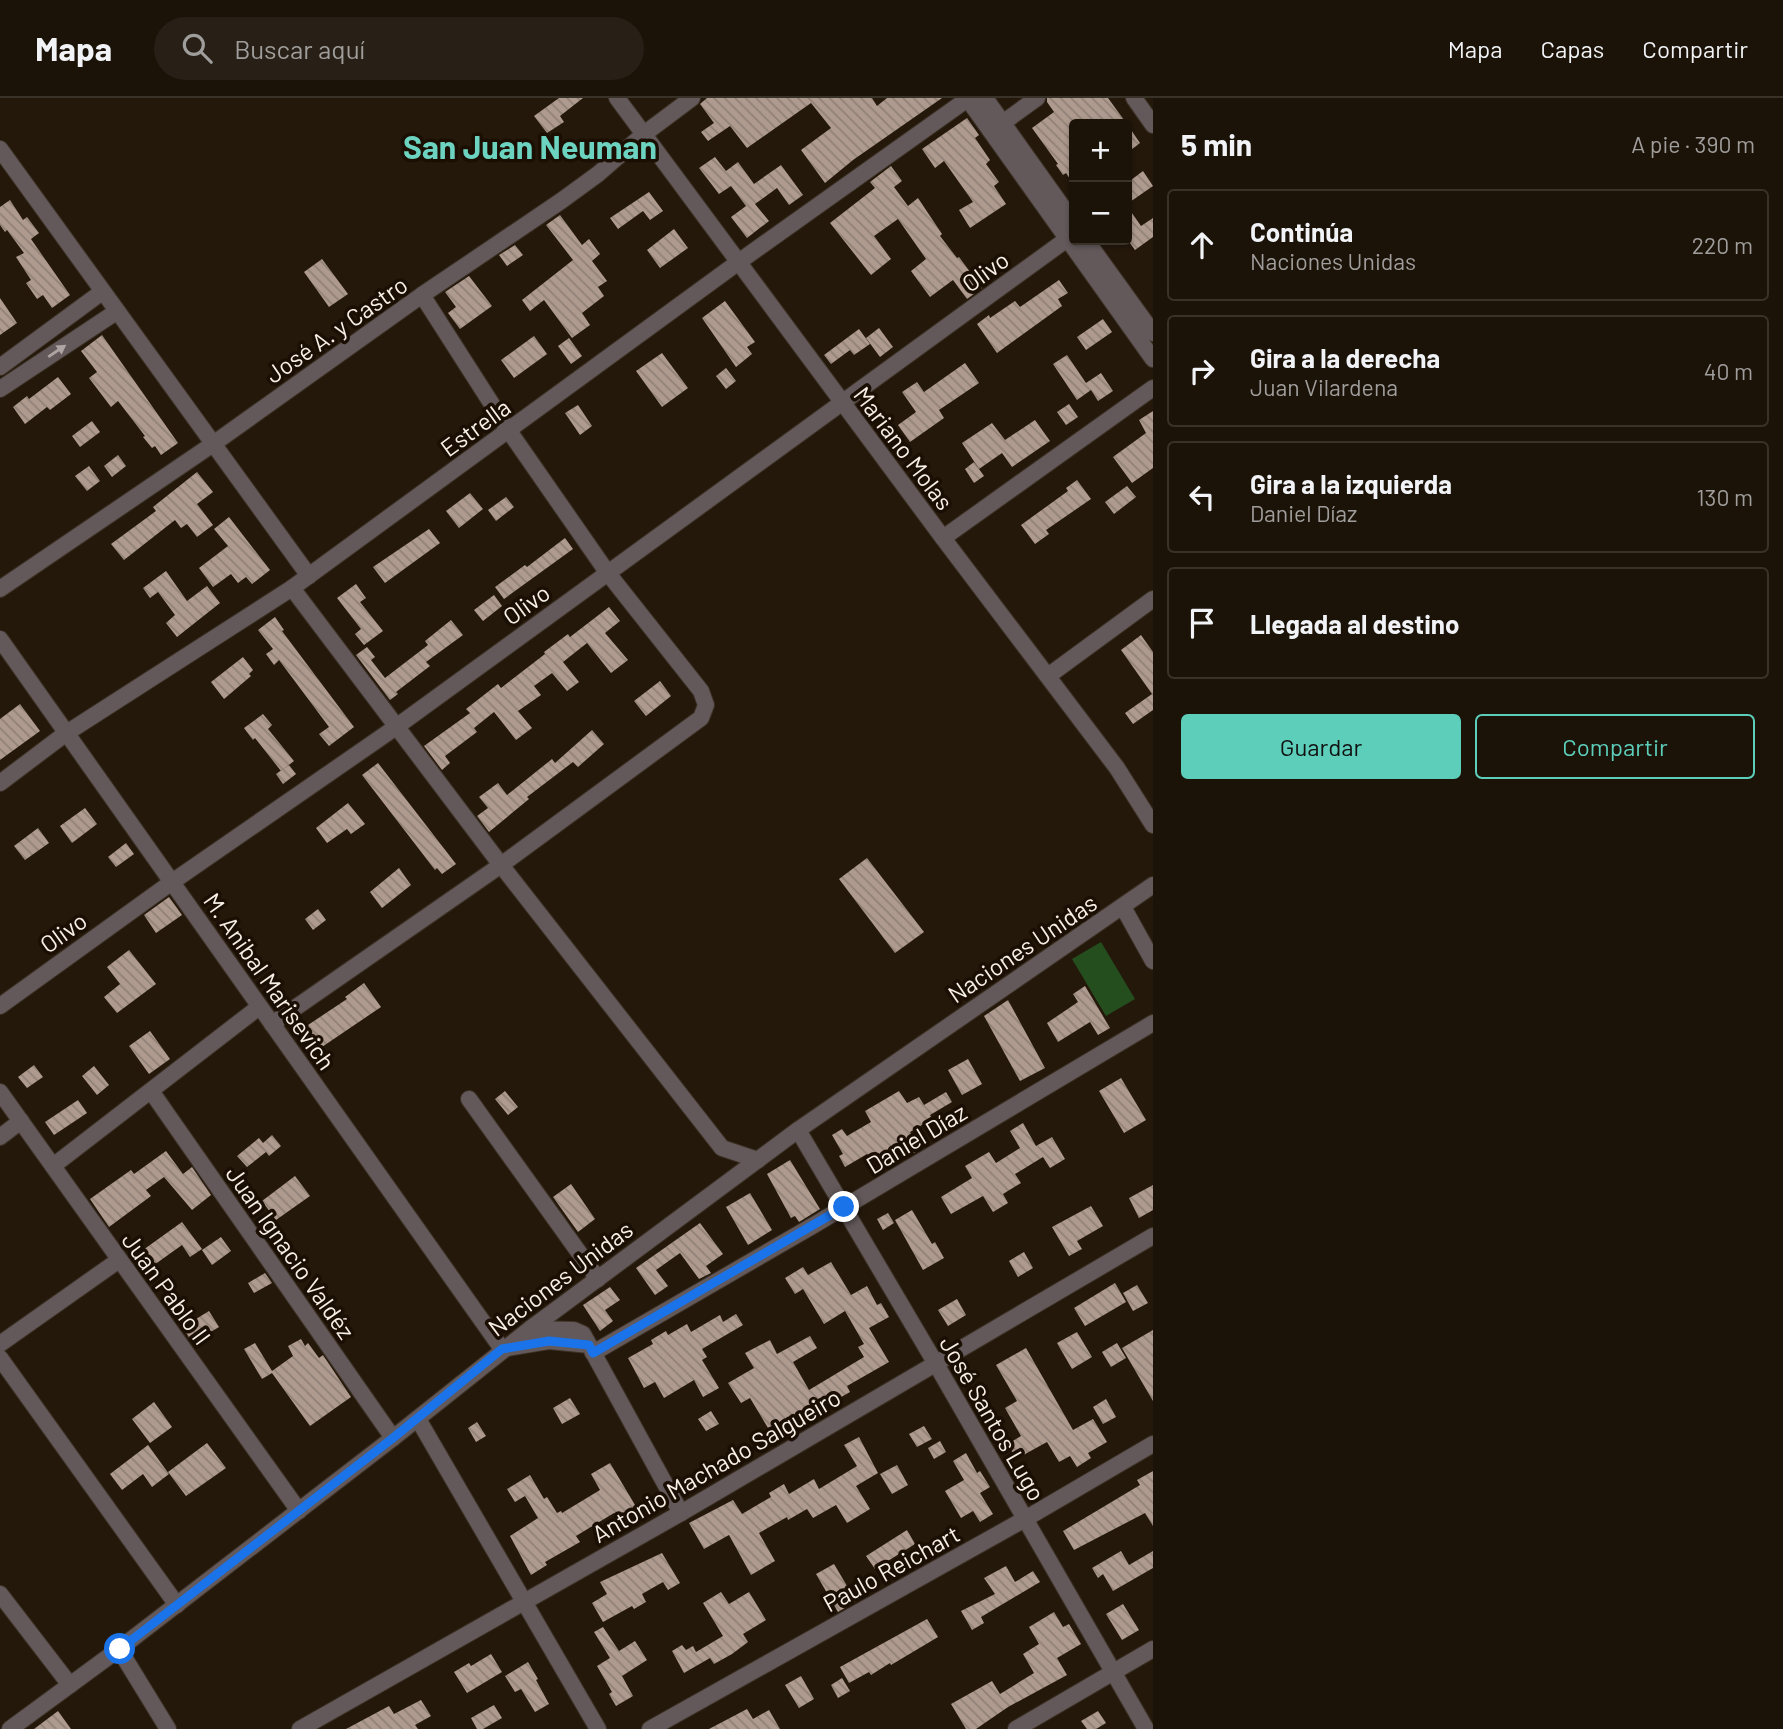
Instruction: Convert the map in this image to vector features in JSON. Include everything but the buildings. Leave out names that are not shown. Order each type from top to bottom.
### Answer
[{"type":"street","name":"Mariano Molas","points":[[617,98],[1117,768],[1153,825]]},
{"type":"street","name":"José A. y Castro","points":[[0,589],[214,444],[422,295],[598,174],[644,134],[692,98]]},
{"type":"street","points":[[968,98],[997,127],[1069,217]]},
{"type":"street","name":"Estrella","points":[[0,783],[65,734],[309,576],[968,98]]},
{"type":"street","points":[[985,98],[997,127],[1069,234]]},
{"type":"street","points":[[997,127],[1037,98]]},
{"type":"street","points":[[1134,98],[1153,125]]},
{"type":"street","points":[[0,149],[309,576]]},
{"type":"street","name":"Olivo","points":[[0,1006],[172,882],[396,727],[1069,238]]},
{"type":"street","points":[[1076,245],[1153,359]]},
{"type":"street","points":[[1090,245],[1153,333]]},
{"type":"street","points":[[0,367],[102,292]]},
{"type":"street","points":[[272,1024],[500,865],[701,718],[706,705],[701,691],[607,572],[509,430],[422,295]]},
{"type":"street","points":[[0,389],[116,312]]},
{"type":"street","points":[[943,538],[1153,388]]},
{"type":"street","points":[[292,588],[500,865],[722,1148],[758,1160]]},
{"type":"street","points":[[1048,676],[1152,601]]},
{"type":"street","name":"M. Anibal Marisevich","points":[[0,639],[502,1349]]},
{"type":"street","name":"Naciones Unidas","points":[[10,1729],[120,1649],[299,1511],[418,1419],[502,1349],[799,1130],[1153,885]]},
{"type":"street","points":[[1123,907],[1153,961]]},
{"type":"street","points":[[53,1166],[259,1007]]},
{"type":"street","name":"Daniel Díaz","points":[[591,1349],[844,1207],[1153,1023]]},
{"type":"street","name":"Juan Ignacio Valdéz","points":[[151,1091],[393,1438]]},
{"type":"street","name":"Juan Pablo II","points":[[0,1092],[299,1511]]},
{"type":"street","points":[[469,1099],[598,1279]]},
{"type":"street","points":[[0,1137],[21,1121]]},
{"type":"street","name":"José Santos Lugo","points":[[799,1130],[1146,1729]]},
{"type":"street","name":"Antonio Machado Salgueiro","points":[[300,1729],[681,1513],[1153,1236]]},
{"type":"street","points":[[0,1344],[119,1260]]},
{"type":"street","points":[[530,1329],[574,1330],[583,1335],[681,1513]]},
{"type":"street","points":[[502,1349],[549,1341],[591,1349]]},
{"type":"street","points":[[0,1358],[177,1605]]},
{"type":"street","points":[[418,1419],[598,1729]]},
{"type":"street","name":"Paulo Reichart","points":[[650,1729],[1025,1519],[1153,1444]]},
{"type":"street","points":[[0,1594],[70,1685]]},
{"type":"street","points":[[120,1649],[167,1729]]},
{"type":"street","points":[[1016,1729],[1153,1649]]},
{"type":"green space","points":[[1101,942],[1135,999],[1106,1016],[1072,959]]},
{"type":"district","name":"San Juan Neuman","points":[[530,146]]},
{"type":"route","points":[[120,1649],[418,1419],[502,1349],[549,1341],[589,1345],[593,1353],[844,1207]]}]
